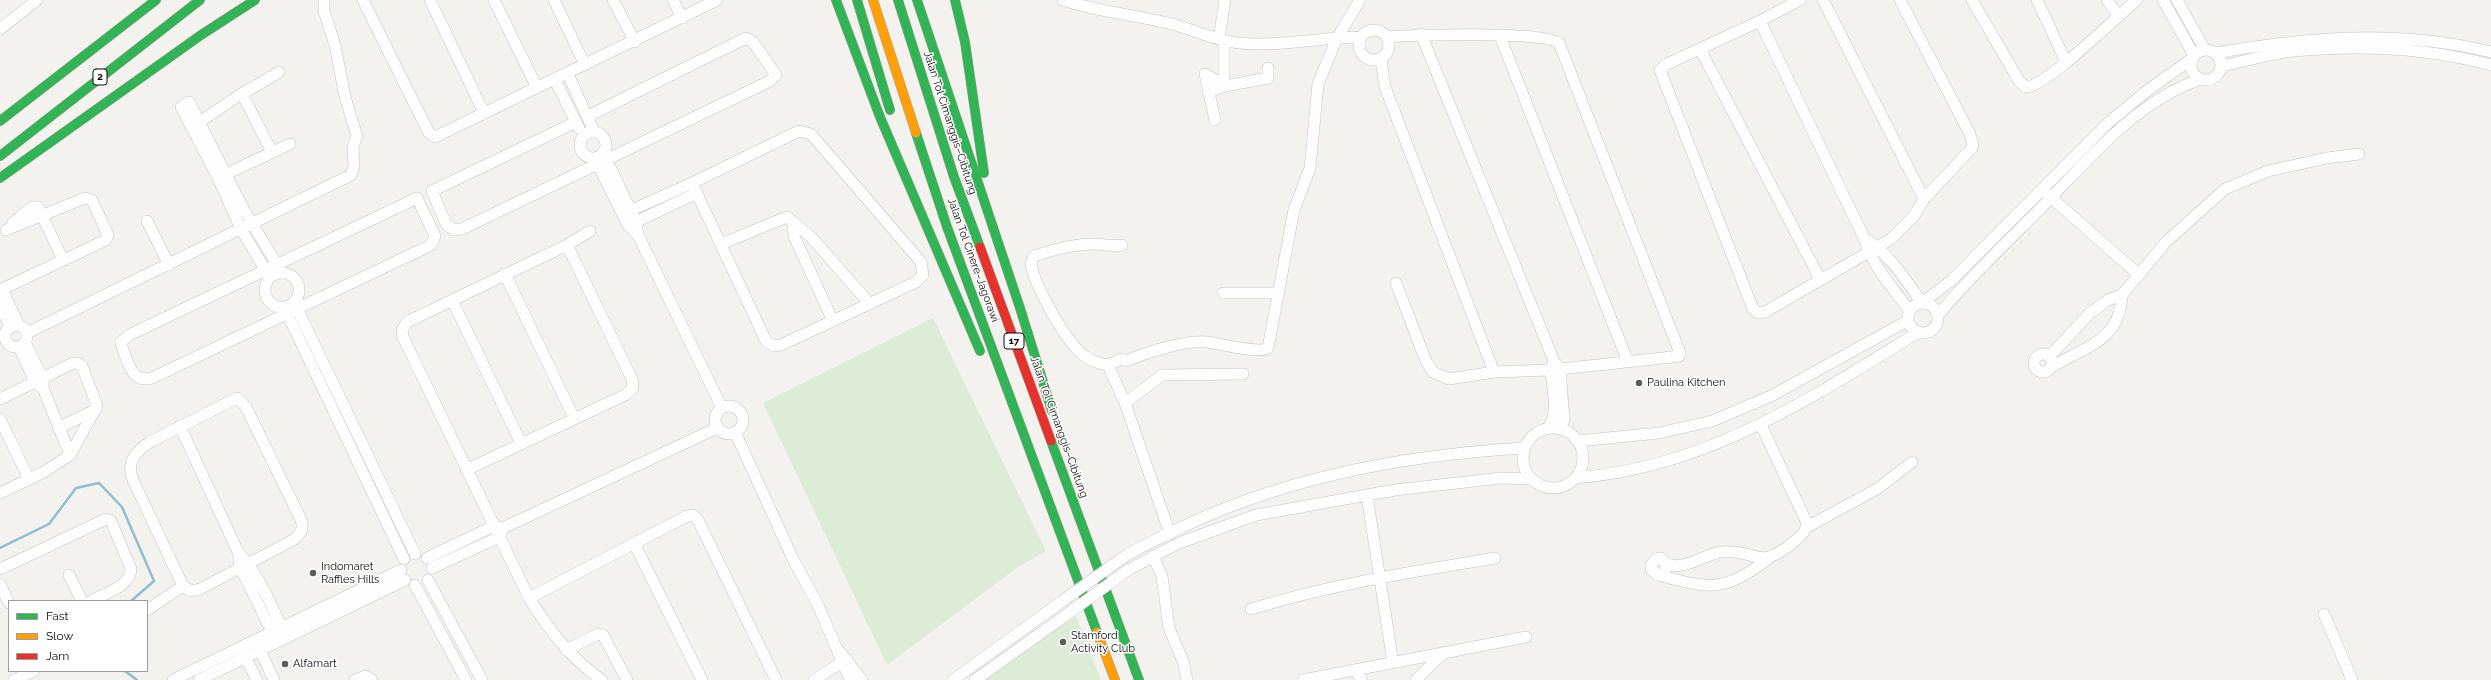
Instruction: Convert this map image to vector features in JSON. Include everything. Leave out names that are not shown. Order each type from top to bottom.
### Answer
[{"type":"highway","points":[[0,121],[156,0]]},
{"type":"highway","name":"2","points":[[0,156],[200,0]]},
{"type":"highway","points":[[0,178],[201,35],[255,0]]},
{"type":"highway","points":[[836,0],[880,117],[984,359]]},
{"type":"highway","points":[[857,0],[917,205]]},
{"type":"highway","name":"Jalan Tol Cinere–Jagorawi","points":[[874,0],[947,228],[1066,548]]},
{"type":"highway","name":"Jalan Tol Cimanggis–Cibitung","points":[[898,0],[960,192],[1139,680]]},
{"type":"highway","points":[[917,0],[1025,318],[1054,418]]},
{"type":"highway","points":[[955,0],[966,42],[991,220]]},
{"type":"highway","points":[[104,39],[120,16]]},
{"type":"highway","points":[[993,380],[1066,548]]},
{"type":"highway","points":[[1058,433],[1096,564]]},
{"type":"highway","name":"17","points":[[1066,548],[1115,680]]},
{"type":"street","points":[[0,29],[37,0]]},
{"type":"street","points":[[3,340],[11,345],[20,335],[350,176],[353,171],[353,147],[357,136],[345,97],[335,45],[324,11],[324,0]]},
{"type":"street","points":[[363,0],[431,136],[439,136],[484,113],[635,42],[717,0]]},
{"type":"street","points":[[430,0],[484,113]]},
{"type":"street","points":[[494,0],[537,88]]},
{"type":"street","points":[[554,0],[585,65]]},
{"type":"street","points":[[613,0],[635,42]]},
{"type":"street","points":[[673,0],[682,18]]},
{"type":"street","points":[[1063,0],[1092,8],[1173,24],[1221,40],[1240,43],[1309,42],[1337,38],[1361,37],[1369,31],[1379,30],[1387,37],[1388,52],[1381,59],[1370,60],[1365,57],[1359,48],[1361,37]]},
{"type":"street","points":[[1224,85],[1221,40],[1225,0]]},
{"type":"street","points":[[1122,245],[1106,247],[1095,244],[1068,246],[1034,256],[1031,261],[1032,272],[1044,301],[1081,353],[1091,360],[1108,365],[1122,359],[1126,361],[1191,343],[1206,342],[1266,349],[1270,344],[1294,210],[1310,168],[1318,84],[1337,38],[1360,0]]},
{"type":"street","points":[[1800,0],[1760,22],[1663,66],[1660,74],[1753,309],[1758,314],[1765,312],[1878,247],[1914,216],[1924,199],[1969,154],[1973,144],[1900,0]]},
{"type":"street","points":[[1823,0],[1924,199]]},
{"type":"street","points":[[1972,0],[2022,85],[2031,87],[2036,85],[2066,62],[2137,0]]},
{"type":"street","points":[[2036,0],[2066,62]]},
{"type":"street","points":[[2107,0],[2118,15]]},
{"type":"street","points":[[2163,0],[2194,57],[2192,70],[2201,79]]},
{"type":"street","points":[[2177,0],[2221,66]]},
{"type":"street","points":[[1760,22],[1864,238],[1868,252],[1882,277],[1919,332]]},
{"type":"street","points":[[1421,34],[1555,367],[1564,420],[1560,429]]},
{"type":"street","points":[[1387,37],[1421,34],[1555,39],[1563,48],[1569,62],[1680,348],[1680,353],[1676,357],[1494,372],[1449,379],[1433,372],[1422,354],[1396,283]]},
{"type":"street","points":[[1500,36],[1628,362]]},
{"type":"street","points":[[576,122],[432,191],[446,224],[454,230],[462,229],[600,159],[770,81],[775,77],[775,72],[753,42],[746,38],[588,116]]},
{"type":"street","points":[[1577,441],[1659,433],[1712,421],[1771,396],[1908,316],[1952,280],[2108,122],[2194,57],[2210,51],[2286,41],[2360,38],[2433,41],[2491,52]]},
{"type":"street","points":[[1700,49],[1820,279]]},
{"type":"street","points":[[1575,478],[1614,474],[1672,461],[1720,444],[1787,412],[1919,332],[1932,329],[1937,323],[1938,315],[1961,288],[2108,141],[2142,112],[2180,86],[2201,79],[2208,80],[2215,77],[2221,66],[2293,51],[2360,50],[2441,54],[2491,65]]},
{"type":"street","points":[[1381,59],[1385,87],[1494,372]]},
{"type":"street","points":[[1208,92],[1224,85],[1268,78],[1268,68]]},
{"type":"street","points":[[278,70],[197,124],[268,274],[265,287],[267,298],[274,305],[291,308]]},
{"type":"street","points":[[568,74],[594,132]]},
{"type":"street","points":[[1215,120],[1205,74],[1224,85]]},
{"type":"street","points":[[555,80],[583,136]]},
{"type":"street","points":[[242,94],[272,152]]},
{"type":"street","points":[[632,223],[694,188],[799,131],[811,134],[921,262],[924,275],[916,282],[781,345],[770,344],[766,341],[694,188]]},
{"type":"street","points":[[600,159],[606,147],[606,140],[601,134],[594,132],[583,136],[580,141],[583,154],[600,159],[722,408]]},
{"type":"street","points":[[222,176],[290,144]]},
{"type":"street","points":[[2122,295],[2108,300],[2090,313],[2059,346],[2049,363],[2068,357],[2109,334],[2118,318],[2122,295],[2166,242],[2214,196],[2237,182],[2295,164],[2359,154]]},
{"type":"street","points":[[626,212],[694,188]]},
{"type":"street","points":[[2043,189],[2051,198],[2138,274]]},
{"type":"street","points":[[43,216],[85,198],[89,198],[108,233],[106,240],[1,290],[70,455]]},
{"type":"street","points":[[417,198],[435,240],[431,245],[291,308],[152,378],[142,380],[135,376],[122,347],[124,338],[268,274],[417,198]]},
{"type":"street","points":[[3,231],[34,206],[38,207],[63,260]]},
{"type":"street","points":[[721,244],[787,217],[811,238],[870,304]]},
{"type":"street","points":[[147,221],[168,265]]},
{"type":"street","points":[[793,222],[794,236],[833,321]]},
{"type":"street","points":[[246,227],[280,269],[294,279],[298,284],[299,291],[291,308],[402,565],[405,580]]},
{"type":"street","points":[[590,231],[567,245],[407,322],[402,330],[403,337],[466,470],[499,530],[529,598],[554,636],[566,650],[602,680]]},
{"type":"street","points":[[1864,238],[1878,247],[1895,264],[1922,303],[1933,307],[1938,315]]},
{"type":"street","points":[[466,470],[625,395],[633,388],[634,384],[567,245]]},
{"type":"street","points":[[506,274],[574,418]]},
{"type":"street","points":[[1223,293],[1278,293]]},
{"type":"street","points":[[452,300],[521,443]]},
{"type":"street","points":[[0,304],[20,335]]},
{"type":"street","points":[[291,308],[415,554],[427,558],[499,530],[717,428]]},
{"type":"street","points":[[2059,346],[2068,357]]},
{"type":"street","points":[[0,399],[40,383],[73,363],[78,363],[82,366],[96,399],[97,406],[70,455],[29,479],[0,493]]},
{"type":"street","points":[[1108,365],[1125,403],[1170,534]]},
{"type":"street","points":[[1547,429],[1553,422],[1555,367]]},
{"type":"street","points":[[1125,403],[1162,375],[1243,374]]},
{"type":"street","points":[[234,398],[240,400],[246,408],[303,527],[299,537],[195,591],[186,589],[183,586],[129,469],[133,457],[143,447],[180,426],[234,398]]},
{"type":"street","points":[[730,406],[740,412],[742,424],[735,432],[725,433],[717,428],[715,417],[722,408],[730,406]]},
{"type":"street","points":[[58,428],[93,411]]},
{"type":"street","points":[[0,419],[29,479]]},
{"type":"street","points":[[1761,425],[1806,521],[1807,527]]},
{"type":"street","points":[[180,426],[244,565],[279,635]]},
{"type":"street","points":[[1547,429],[1560,429],[1570,433],[1577,441],[1583,460],[1575,478],[1566,485],[1556,488],[1544,487],[1530,478],[1524,465],[1524,448],[1530,438],[1538,432],[1547,429]]},
{"type":"street","points":[[735,432],[793,559],[818,605],[836,648],[844,661],[862,680]]},
{"type":"street","points":[[952,680],[1139,547],[1238,503],[1367,467],[1454,453],[1524,448]]},
{"type":"street","points":[[1769,558],[1724,552],[1709,554],[1681,565],[1667,564],[1666,572],[1658,575],[1699,586],[1719,585],[1744,575],[1769,558],[1778,554],[1803,535],[1807,527],[1877,489],[1912,462]]},
{"type":"street","points":[[975,680],[1128,570],[1153,556],[1245,518],[1289,508],[1460,482],[1501,478],[1530,478]]},
{"type":"street","points":[[1367,496],[1393,663]]},
{"type":"street","points":[[529,598],[687,516],[695,517],[776,680]]},
{"type":"street","points":[[0,569],[106,519],[111,522],[132,569],[131,576],[126,582],[92,600]]},
{"type":"street","points":[[482,680],[428,580],[432,568],[499,530]]},
{"type":"street","points":[[634,543],[702,680]]},
{"type":"street","points":[[198,680],[260,650],[279,635],[402,565],[415,554]]},
{"type":"street","points":[[1153,556],[1162,576],[1169,628],[1187,680]]},
{"type":"street","points":[[427,558],[432,568]]},
{"type":"street","points":[[1251,609],[1290,598],[1379,578],[1495,558]]},
{"type":"street","points":[[1678,580],[1681,565]]},
{"type":"street","points":[[69,575],[82,600]]},
{"type":"street","points":[[172,680],[255,640],[279,635],[405,580]]},
{"type":"street","points":[[405,580],[415,585],[466,680]]},
{"type":"street","points":[[415,585],[428,580]]},
{"type":"street","points":[[0,584],[8,601]]},
{"type":"street","points":[[148,609],[183,586]]},
{"type":"street","points":[[2324,614],[2352,680]]},
{"type":"street","points":[[566,650],[598,634],[603,635],[627,680]]},
{"type":"street","points":[[1302,680],[1526,637]]},
{"type":"street","points":[[255,640],[274,680]]},
{"type":"street","points":[[240,647],[256,680]]},
{"type":"street","points":[[1416,680],[1442,654]]},
{"type":"street","points":[[814,680],[844,661]]},
{"type":"street","points":[[844,661],[850,680]]},
{"type":"street","points":[[1355,670],[1362,680]]},
{"type":"street","points":[[14,680],[32,672]]},
{"type":"street","points":[[355,680],[366,676],[372,680]]},
{"type":"green space","points":[[933,318],[1046,551],[1018,567],[887,665],[763,403]]},
{"type":"green space","name":"Stamford Activity Club","points":[[1076,616],[1101,680],[983,680]]},
{"type":"waterway","points":[[0,548],[49,524],[76,488],[99,483],[122,507],[154,581],[132,600]]},
{"type":"waterway","points":[[126,672],[137,680]]},
{"type":"traffic: fast","points":[[0,121],[156,0]]},
{"type":"traffic: fast","points":[[0,156],[200,0]]},
{"type":"traffic: fast","points":[[0,178],[201,35],[255,0]]},
{"type":"traffic: fast","points":[[836,0],[880,117],[980,351]]},
{"type":"traffic: fast","points":[[857,0],[890,110]]},
{"type":"traffic: fast","points":[[898,0],[954,177],[980,247]]},
{"type":"traffic: fast","points":[[917,0],[1020,308],[1052,411]]},
{"type":"traffic: fast","points":[[955,0],[965,42],[984,173]]},
{"type":"traffic: fast","points":[[916,133],[947,227],[1097,632]]},
{"type":"traffic: fast","points":[[1051,441],[1139,680]]},
{"type":"traffic: slow","points":[[873,0],[916,133]]},
{"type":"traffic: slow","points":[[1097,632],[1115,680]]},
{"type":"traffic: jam","points":[[980,247],[1051,441]]},
{"type":"place","name":"Paulina Kitchen","points":[[1639,383]]},
{"type":"place","name":"Indomaret Raffles Hills","points":[[313,573]]},
{"type":"place","name":"Stamford Activity Club","points":[[1063,642]]},
{"type":"place","name":"Alfamart","points":[[285,664]]}]
